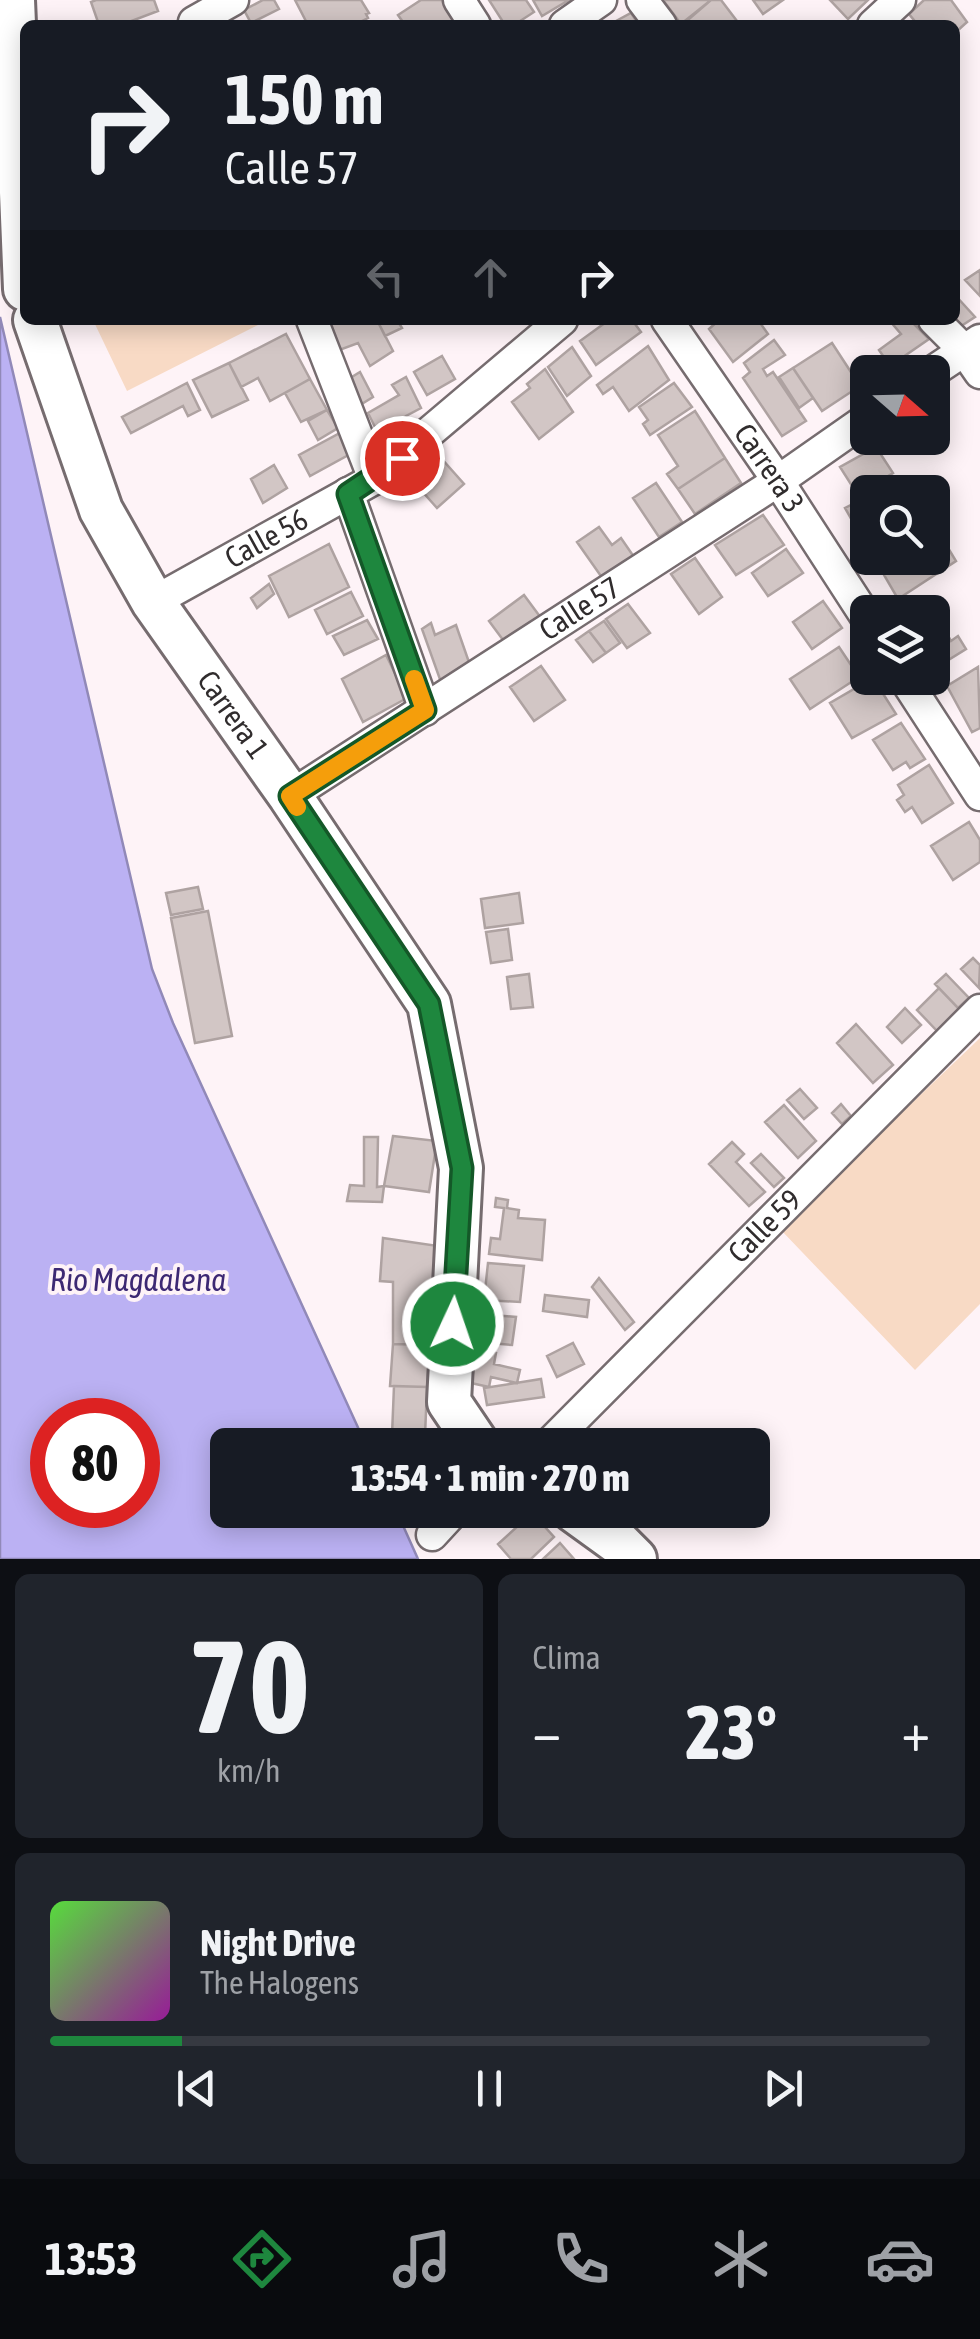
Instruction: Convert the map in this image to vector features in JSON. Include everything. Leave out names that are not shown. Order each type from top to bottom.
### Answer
[{"type":"highway","points":[[14,0],[20,70]]},
{"type":"highway","name":"Carrera 1","points":[[37,325],[101,510],[154,602],[429,1004],[462,1168],[448,1402],[466,1428]]},
{"type":"highway","points":[[598,1528],[635,1559]]},
{"type":"street","points":[[189,18],[233,0]]},
{"type":"street","points":[[572,20],[601,0]]},
{"type":"street","points":[[642,0],[657,20]]},
{"type":"street","points":[[878,20],[900,0]]},
{"type":"street","points":[[313,325],[425,710]]},
{"type":"street","name":"Calle 56","points":[[154,602],[361,486],[556,325]]},
{"type":"street","name":"Carrera 3","points":[[670,325],[852,595]]},
{"type":"street","points":[[940,325],[975,354],[950,364]]},
{"type":"street","name":"Calle 57","points":[[290,796],[850,431]]},
{"type":"street","points":[[915,695],[980,796]]},
{"type":"street","name":"Calle 59","points":[[565,1428],[980,1010]]},
{"type":"street","points":[[432,1535],[438,1528]]},
{"type":"shaded area","points":[[95,325],[258,325],[127,391]]},
{"type":"shaded area","points":[[980,1038],[980,1304],[915,1370],[780,1229]]},
{"type":"water","name":"Rio Magdalena","points":[[0,317],[152,969],[358,1428],[210,1428],[210,1528],[404,1528],[418,1559],[0,1559]]},
{"type":"building","points":[[154,0],[158,11],[134,20],[97,20],[91,2]]},
{"type":"building","points":[[263,0],[274,0],[279,9],[257,20],[249,20],[244,10]]},
{"type":"building","points":[[295,0],[361,0],[369,13],[364,20],[305,20]]},
{"type":"building","points":[[421,0],[444,0],[458,20],[402,20],[398,15]]},
{"type":"building","points":[[489,0],[526,0],[534,12],[522,20],[502,20]]},
{"type":"building","points":[[533,0],[569,0],[542,16]]},
{"type":"building","points":[[663,0],[711,0],[686,20],[678,20]]},
{"type":"building","points":[[711,0],[721,0],[736,20],[688,20]]},
{"type":"building","points":[[753,0],[783,0],[763,14]]},
{"type":"building","points":[[830,0],[868,0],[848,19]]},
{"type":"building","points":[[924,0],[951,0],[967,22],[960,28],[960,20],[914,20],[909,14]]},
{"type":"building","points":[[980,270],[980,296],[965,280]]},
{"type":"building","points":[[960,300],[975,317],[952,332],[954,325],[960,325]]},
{"type":"building","points":[[320,325],[380,325],[393,351],[370,366],[358,343],[334,352]]},
{"type":"building","points":[[380,325],[402,328],[385,336]]},
{"type":"building","points":[[602,325],[636,325],[641,332],[596,365],[580,341]]},
{"type":"building","points":[[713,325],[762,325],[768,334],[733,362],[709,329]]},
{"type":"building","points":[[893,325],[915,325],[929,339],[906,355],[882,355],[879,350],[901,334]]},
{"type":"building","points":[[286,334],[310,379],[270,401],[258,378],[241,387],[229,363]]},
{"type":"building","points":[[774,340],[785,355],[763,369],[767,376],[773,372],[806,421],[782,436],[743,378],[750,372],[744,363]]},
{"type":"building","points":[[832,343],[850,371],[850,393],[822,411],[793,368]]},
{"type":"building","points":[[648,346],[669,380],[629,411],[613,387],[603,394],[597,385]]},
{"type":"building","points":[[572,347],[591,376],[567,396],[548,367]]},
{"type":"building","points":[[442,356],[455,379],[427,395],[414,372]]},
{"type":"building","points":[[229,363],[248,400],[212,417],[193,380]]},
{"type":"building","points":[[793,368],[813,398],[799,408],[779,377]]},
{"type":"building","points":[[545,369],[573,412],[539,439],[512,402]]},
{"type":"building","points":[[360,372],[373,397],[360,405],[347,380]]},
{"type":"building","points":[[406,377],[421,408],[381,439],[368,413],[399,395],[392,385]]},
{"type":"building","points":[[310,379],[327,410],[301,422],[285,393]]},
{"type":"building","points":[[187,383],[200,410],[188,416],[183,406],[131,433],[122,417]]},
{"type":"building","points":[[674,383],[692,407],[650,435],[643,424],[648,420],[639,407]]},
{"type":"building","points":[[327,410],[338,428],[318,440],[308,421]]},
{"type":"building","points":[[695,411],[725,458],[678,489],[667,474],[678,466],[658,435]]},
{"type":"building","points":[[340,433],[352,453],[310,476],[299,455]]},
{"type":"building","points":[[862,455],[881,455],[893,473],[850,475],[850,483],[840,467]]},
{"type":"building","points":[[441,458],[464,484],[437,508],[414,482]]},
{"type":"building","points":[[725,458],[741,483],[695,514],[678,489]]},
{"type":"building","points":[[274,465],[287,488],[263,503],[251,479]]},
{"type":"building","points":[[656,483],[682,522],[659,537],[633,498]]},
{"type":"building","points":[[763,515],[784,545],[736,575],[715,545]]},
{"type":"building","points":[[599,527],[612,545],[621,538],[634,557],[603,579],[577,542]]},
{"type":"building","points":[[329,544],[349,587],[289,617],[269,576]]},
{"type":"building","points":[[786,549],[803,573],[768,596],[752,573]]},
{"type":"building","points":[[695,558],[722,597],[699,614],[671,574]]},
{"type":"building","points":[[884,575],[935,575],[904,595],[896,595]]},
{"type":"building","points":[[269,584],[274,594],[257,608],[251,598]]},
{"type":"building","points":[[351,592],[363,616],[327,634],[315,610]]},
{"type":"building","points":[[524,595],[544,622],[509,648],[489,621]]},
{"type":"building","points":[[823,601],[842,628],[812,649],[793,622]]},
{"type":"building","points":[[628,604],[650,633],[627,648],[606,619]]},
{"type":"building","points":[[367,620],[378,639],[344,655],[333,636]]},
{"type":"building","points":[[604,621],[620,643],[606,653],[589,631]]},
{"type":"building","points":[[431,623],[435,635],[456,625],[471,668],[442,685],[422,629]]},
{"type":"building","points":[[589,631],[606,653],[593,662],[576,640]]},
{"type":"building","points":[[958,636],[966,649],[950,659],[950,639]]},
{"type":"building","points":[[839,647],[850,664],[850,683],[810,709],[790,679]]},
{"type":"building","points":[[386,655],[407,698],[363,722],[342,679]]},
{"type":"building","points":[[541,666],[565,700],[534,721],[510,687]]},
{"type":"building","points":[[978,667],[980,728],[972,732],[950,692],[950,684]]},
{"type":"building","points":[[850,691],[850,695],[884,695],[896,714],[852,738],[830,703]]},
{"type":"building","points":[[901,723],[925,759],[910,768],[906,762],[893,770],[873,740]]},
{"type":"building","points":[[929,765],[953,803],[922,823],[912,807],[905,812],[897,800],[904,795],[898,785]]},
{"type":"building","points":[[969,822],[980,840],[980,862],[953,880],[931,846]]},
{"type":"building","points":[[198,887],[203,909],[171,915],[166,893]]},
{"type":"building","points":[[519,893],[523,923],[485,928],[481,899]]},
{"type":"building","points":[[208,911],[232,1036],[195,1043],[171,918]]},
{"type":"building","points":[[508,929],[512,960],[491,963],[486,932]]},
{"type":"building","points":[[973,958],[980,965],[979,988],[961,969]]},
{"type":"building","points":[[529,974],[533,1007],[511,1009],[507,977]]},
{"type":"building","points":[[946,974],[969,998],[958,1008],[935,984]]},
{"type":"building","points":[[939,988],[960,1010],[938,1032],[917,1010]]},
{"type":"building","points":[[905,1008],[921,1025],[902,1043],[887,1027]]},
{"type":"building","points":[[856,1024],[893,1065],[873,1083],[837,1043]]},
{"type":"building","points":[[800,1089],[817,1108],[804,1119],[787,1100]]},
{"type":"building","points":[[841,1104],[851,1116],[842,1124],[832,1113]]},
{"type":"building","points":[[784,1105],[816,1141],[798,1158],[765,1122]]},
{"type":"building","points":[[393,1136],[437,1141],[429,1192],[384,1186]]},
{"type":"building","points":[[364,1137],[378,1137],[377,1187],[384,1186],[382,1202],[347,1201],[350,1185],[364,1186]]},
{"type":"building","points":[[732,1142],[744,1154],[736,1162],[765,1192],[749,1206],[709,1164]]},
{"type":"building","points":[[761,1154],[784,1178],[774,1187],[751,1163]]},
{"type":"building","points":[[496,1198],[508,1200],[507,1208],[519,1210],[518,1218],[545,1220],[542,1260],[489,1254],[491,1238],[500,1239],[504,1208],[495,1207]]},
{"type":"building","points":[[383,1238],[438,1246],[430,1345],[393,1344],[393,1282],[380,1281]]},
{"type":"building","points":[[488,1263],[524,1266],[520,1302],[484,1300]]},
{"type":"building","points":[[599,1278],[634,1322],[625,1330],[592,1287]]},
{"type":"building","points":[[545,1295],[589,1300],[587,1317],[543,1311]]},
{"type":"building","points":[[482,1314],[516,1317],[512,1345],[478,1342]]},
{"type":"building","points":[[573,1343],[584,1364],[557,1377],[547,1356]]},
{"type":"building","points":[[393,1344],[430,1345],[427,1387],[390,1386]]},
{"type":"building","points":[[478,1349],[496,1353],[494,1364],[520,1370],[517,1383],[491,1377],[489,1387],[471,1383]]},
{"type":"building","points":[[541,1379],[544,1397],[487,1405],[484,1388]]},
{"type":"building","points":[[394,1386],[427,1387],[425,1428],[392,1428]]},
{"type":"building","points":[[516,1528],[546,1528],[554,1537],[531,1559],[511,1559],[498,1544]]},
{"type":"building","points":[[560,1543],[574,1559],[543,1559]]},
{"type":"slow traffic","points":[[297,807],[290,796],[425,710],[414,679]]},
{"type":"route","points":[[402,458],[348,494],[425,710],[290,796],[429,1004],[462,1168],[453,1324]]}]
